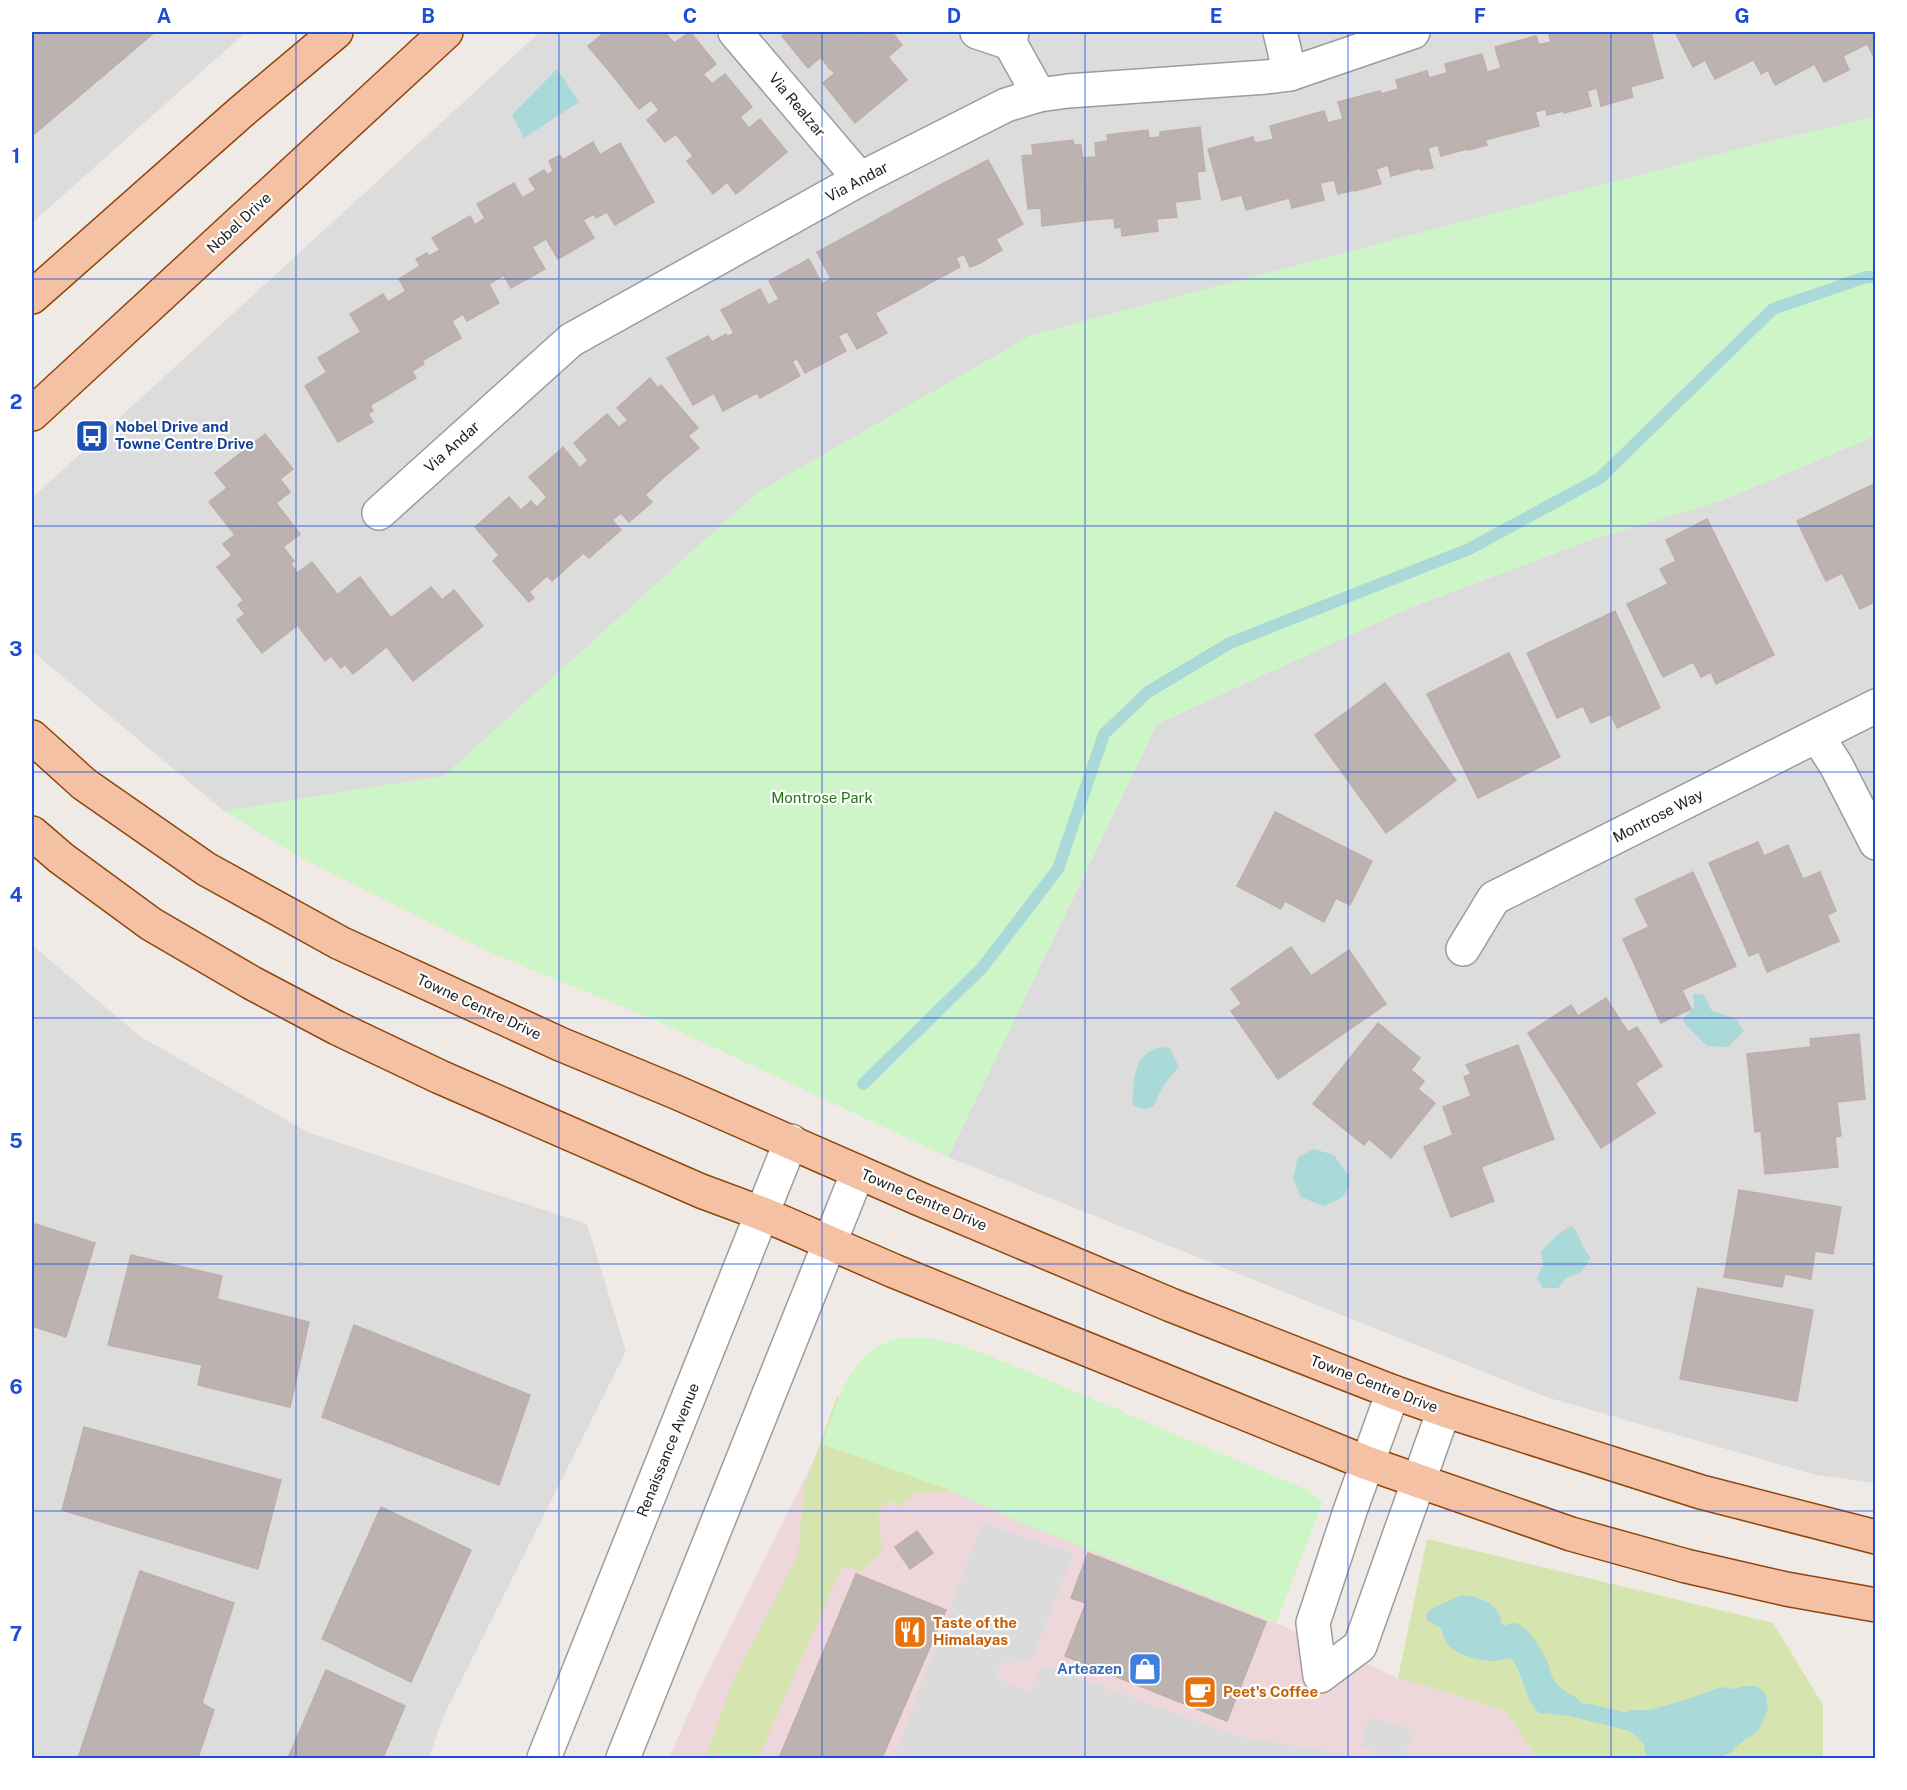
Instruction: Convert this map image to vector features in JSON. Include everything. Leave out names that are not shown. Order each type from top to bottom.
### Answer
[{"type":"main road","points":[[32,297],[241,112],[336,32]]},
{"type":"main road","name":"Nobel Drive","points":[[32,414],[446,32]]},
{"type":"main road","name":"Towne Centre Drive","points":[[32,737],[84,784],[206,869],[340,943],[560,1044],[1171,1305],[1392,1392],[1701,1492],[1875,1537]]},
{"type":"main road","points":[[32,833],[151,924],[252,983],[337,1028],[440,1077],[701,1191],[763,1214],[904,1276],[1367,1464],[1571,1534],[1686,1566],[1786,1589],[1875,1605]]},
{"type":"street","name":"Via Realzar","points":[[735,32],[860,179]]},
{"type":"street","points":[[977,32],[1011,37],[1039,95]]},
{"type":"street","points":[[1280,32],[1290,74]]},
{"type":"street","name":"Via Andar","points":[[379,513],[571,340],[860,179],[1006,105],[1039,95],[1068,91],[1290,74],[1413,32]]},
{"type":"street","name":"Montrose Way","points":[[1463,949],[1494,898],[1875,706]]},
{"type":"street","points":[[1817,736],[1836,765],[1875,843]]},
{"type":"street","name":"Renaissance Avenue","points":[[544,1758],[791,1141]]},
{"type":"street","points":[[623,1758],[858,1172]]},
{"type":"street","points":[[1392,1392],[1313,1623],[1320,1676],[1360,1646],[1444,1410]]},
{"type":"shaded area","points":[[32,32],[246,32],[32,223]]},
{"type":"shaded area","points":[[540,32],[1875,32],[1875,117],[1742,148],[758,492],[444,776],[224,811],[32,651],[32,498]]},
{"type":"shaded area","points":[[1875,436],[1875,1483],[1816,1475],[1546,1397],[948,1157],[1157,724],[1407,609],[1593,539],[1723,500]]},
{"type":"shaded area","points":[[32,945],[141,1037],[309,1133],[587,1224],[626,1351],[442,1719],[429,1758],[32,1758]]},
{"type":"shaded area","points":[[822,1444],[952,1491],[1024,1524],[1276,1623],[1398,1678],[1504,1710],[1537,1758],[669,1758],[702,1684]]},
{"type":"shaded area","points":[[982,1523],[1074,1554],[1031,1661],[1000,1663],[997,1678],[1029,1692],[1043,1665],[1235,1735],[1348,1755],[1347,1758],[894,1758]]},
{"type":"shaded area","points":[[1369,1717],[1416,1730],[1403,1758],[1393,1758],[1361,1747]]},
{"type":"green space","name":"Montrose Park","points":[[1875,117],[1875,436],[1723,500],[1593,539],[1407,609],[1157,724],[948,1157],[655,1020],[491,953],[305,860],[224,811],[444,776],[758,492],[1031,335],[1742,148]]},
{"type":"green space","points":[[929,1338],[987,1355],[1310,1491],[1322,1502],[1276,1623],[1024,1524],[952,1491],[822,1444],[847,1381],[867,1355],[880,1345],[897,1339]]},
{"type":"green space","points":[[987,1355],[1123,1412],[1113,1436],[1309,1491],[1322,1502],[1276,1623],[1024,1524],[952,1491],[916,1493],[898,1507],[891,1499],[878,1510],[882,1553],[860,1572],[843,1565],[758,1758],[705,1758],[733,1680],[798,1555],[804,1488],[837,1396],[847,1399]]},
{"type":"green space","points":[[1427,1539],[1773,1623],[1823,1705],[1823,1758],[1537,1758],[1504,1710],[1398,1678]]},
{"type":"water","points":[[557,69],[579,102],[524,138],[512,115]]},
{"type":"water","points":[[1693,993],[1704,995],[1712,1011],[1736,1019],[1744,1031],[1728,1047],[1707,1046],[1686,1025],[1683,1019],[1694,1007]]},
{"type":"water","points":[[1160,1047],[1170,1048],[1179,1067],[1164,1085],[1154,1106],[1146,1109],[1133,1106],[1134,1081],[1139,1062],[1150,1051]]},
{"type":"water","points":[[1314,1149],[1334,1155],[1350,1178],[1345,1194],[1323,1206],[1301,1197],[1293,1179],[1298,1157]]},
{"type":"water","points":[[1572,1226],[1591,1258],[1581,1272],[1566,1278],[1558,1288],[1543,1288],[1537,1278],[1543,1265],[1541,1251],[1559,1234]]},
{"type":"water","points":[[1462,1595],[1488,1602],[1497,1611],[1504,1626],[1513,1623],[1523,1627],[1542,1651],[1556,1683],[1582,1704],[1627,1713],[1629,1710],[1649,1710],[1679,1702],[1721,1687],[1732,1689],[1755,1686],[1766,1695],[1768,1708],[1760,1728],[1730,1753],[1717,1758],[1650,1758],[1645,1753],[1644,1744],[1630,1731],[1569,1716],[1539,1713],[1530,1701],[1512,1659],[1485,1661],[1460,1653],[1447,1643],[1441,1628],[1426,1618],[1431,1609]]},
{"type":"building","points":[[32,32],[155,32],[32,136]]},
{"type":"building","points":[[603,32],[664,32],[666,34],[614,77],[588,46]]},
{"type":"building","points":[[690,32],[716,64],[659,110],[651,100],[639,109],[614,77],[666,34],[674,43]]},
{"type":"building","points":[[787,32],[873,32],[829,68],[821,57],[808,68],[782,36]]},
{"type":"building","points":[[873,32],[892,32],[902,45],[888,57],[907,80],[855,123],[823,83],[835,73],[829,68]]},
{"type":"building","points":[[1548,32],[1595,32],[1604,65],[1623,59],[1633,97],[1601,106],[1597,88],[1587,91],[1591,106],[1564,113],[1546,43],[1551,42]]},
{"type":"building","points":[[1595,32],[1651,32],[1663,78],[1630,87],[1623,59],[1604,65]]},
{"type":"building","points":[[1675,32],[1739,32],[1753,60],[1715,79],[1705,60],[1693,67]]},
{"type":"building","points":[[1739,32],[1798,32],[1815,64],[1775,85],[1768,70],[1761,74]]},
{"type":"building","points":[[1798,32],[1860,32],[1867,44],[1843,56],[1849,70],[1824,82]]},
{"type":"building","points":[[1860,32],[1876,32],[1876,61],[1867,44]]},
{"type":"building","points":[[1536,36],[1539,45],[1546,43],[1564,111],[1547,115],[1546,109],[1535,112],[1539,126],[1512,133],[1495,70],[1501,68],[1495,47]]},
{"type":"building","points":[[1482,54],[1487,72],[1495,70],[1512,133],[1485,140],[1487,145],[1468,150],[1445,64]]},
{"type":"building","points":[[1427,71],[1429,78],[1447,73],[1467,149],[1441,156],[1438,145],[1428,148],[1433,168],[1421,170],[1396,80]]},
{"type":"building","points":[[703,74],[712,84],[725,74],[752,107],[693,156],[676,134],[665,142],[647,120]]},
{"type":"building","points":[[1399,89],[1421,168],[1391,176],[1388,165],[1376,169],[1381,184],[1354,191],[1335,121],[1343,119],[1338,102],[1380,91],[1381,94]]},
{"type":"building","points":[[1324,111],[1328,123],[1335,121],[1354,190],[1338,194],[1334,180],[1320,183],[1324,200],[1292,208],[1270,126]]},
{"type":"building","points":[[740,117],[749,128],[760,119],[787,152],[736,194],[727,182],[713,194],[687,161]]},
{"type":"building","points":[[1200,127],[1205,171],[1197,172],[1200,199],[1175,202],[1177,217],[1157,219],[1152,180],[1145,181],[1142,153],[1150,152],[1149,138],[1160,137],[1160,132]]},
{"type":"building","points":[[1148,130],[1150,152],[1142,153],[1145,181],[1152,180],[1158,231],[1122,236],[1121,227],[1115,228],[1114,218],[1090,220],[1083,158],[1096,157],[1095,143],[1108,141],[1107,135]]},
{"type":"building","points":[[1253,137],[1255,143],[1274,139],[1289,198],[1246,210],[1242,195],[1222,200],[1208,149]]},
{"type":"building","points":[[1073,140],[1074,145],[1081,145],[1090,220],[1042,226],[1041,208],[1028,209],[1022,156],[1033,155],[1032,145]]},
{"type":"building","points":[[593,142],[600,155],[620,143],[654,202],[615,225],[607,212],[596,218],[563,160]]},
{"type":"building","points":[[560,155],[594,214],[583,220],[594,238],[558,259],[522,198],[536,190],[529,179],[544,170],[547,175],[553,171],[549,161]]},
{"type":"building","points":[[988,160],[1023,224],[996,239],[1002,250],[980,263],[938,186]]},
{"type":"building","points":[[514,183],[546,239],[532,247],[545,269],[511,288],[475,225],[485,218],[477,204]]},
{"type":"building","points":[[938,186],[980,263],[970,267],[964,254],[956,258],[960,267],[934,281],[896,209]]},
{"type":"building","points":[[896,209],[934,281],[898,301],[860,229]]},
{"type":"building","points":[[470,216],[504,275],[489,284],[499,303],[467,321],[429,256],[440,250],[432,238]]},
{"type":"building","points":[[860,229],[898,301],[875,313],[887,333],[857,349],[821,284],[831,279],[817,252]]},
{"type":"building","points":[[427,253],[463,314],[452,321],[461,338],[422,361],[388,302],[406,291],[399,279],[420,266],[416,259]]},
{"type":"building","points":[[809,259],[847,332],[838,336],[846,351],[805,373],[768,305],[779,299],[769,281]]},
{"type":"building","points":[[760,289],[797,359],[792,361],[800,376],[760,398],[727,337],[734,333],[721,310]]},
{"type":"building","points":[[383,294],[424,364],[412,371],[416,378],[381,399],[347,340],[361,332],[350,314]]},
{"type":"building","points":[[726,334],[757,393],[723,411],[714,393],[693,405],[667,358],[708,336],[712,342]]},
{"type":"building","points":[[347,340],[381,399],[370,405],[373,411],[368,414],[373,422],[338,442],[305,386],[327,372],[318,358]]},
{"type":"building","points":[[650,378],[658,388],[661,385],[698,428],[688,436],[699,448],[663,478],[618,428],[628,420],[617,408]]},
{"type":"building","points":[[607,414],[663,478],[645,495],[652,502],[629,522],[621,513],[616,517],[559,451],[563,447],[580,468],[588,460],[574,443]]},
{"type":"building","points":[[265,434],[293,469],[280,479],[290,492],[235,535],[209,502],[227,488],[215,473]]},
{"type":"building","points":[[559,451],[616,517],[612,520],[621,530],[589,558],[583,553],[580,556],[537,507],[547,497],[529,477]]},
{"type":"building","points":[[1876,483],[1876,601],[1860,609],[1842,573],[1826,581],[1797,521]]},
{"type":"building","points":[[509,497],[521,510],[531,501],[580,556],[552,581],[547,576],[529,592],[534,598],[529,602],[493,561],[499,555],[475,527]]},
{"type":"building","points":[[276,503],[300,534],[283,547],[294,561],[244,601],[217,567],[232,555],[223,544]]},
{"type":"building","points":[[1707,519],[1774,655],[1716,684],[1711,672],[1701,677],[1693,662],[1663,677],[1627,604],[1668,584],[1660,569],[1676,561],[1666,540]]},
{"type":"building","points":[[312,562],[337,594],[262,653],[237,620],[245,614],[238,605],[291,564],[297,573]]},
{"type":"building","points":[[360,577],[391,618],[382,625],[390,635],[382,641],[386,647],[353,674],[345,664],[341,668],[331,656],[325,661],[298,626]]},
{"type":"building","points":[[431,587],[442,600],[454,590],[483,626],[413,681],[382,641],[390,635],[382,625]]},
{"type":"building","points":[[1615,611],[1660,708],[1617,728],[1611,714],[1591,723],[1583,706],[1557,718],[1527,653]]},
{"type":"building","points":[[1509,653],[1560,757],[1478,798],[1427,694]]},
{"type":"building","points":[[1385,683],[1456,780],[1386,833],[1315,735]]},
{"type":"building","points":[[1275,812],[1372,861],[1350,905],[1336,898],[1324,922],[1285,901],[1281,909],[1237,886]]},
{"type":"building","points":[[1758,842],[1764,856],[1788,845],[1803,879],[1820,872],[1836,911],[1827,915],[1839,941],[1767,972],[1759,952],[1749,956],[1709,863]]},
{"type":"building","points":[[1693,872],[1736,966],[1682,990],[1691,1009],[1661,1023],[1623,939],[1649,927],[1635,899]]},
{"type":"building","points":[[1291,947],[1311,976],[1349,950],[1386,1004],[1278,1079],[1231,1011],[1242,1004],[1231,989]]},
{"type":"building","points":[[1606,998],[1628,1032],[1637,1027],[1662,1066],[1635,1083],[1655,1113],[1601,1148],[1528,1033],[1571,1005],[1578,1016]]},
{"type":"building","points":[[1378,1023],[1420,1058],[1411,1070],[1424,1081],[1418,1089],[1435,1103],[1391,1158],[1369,1139],[1364,1145],[1313,1104]]},
{"type":"building","points":[[1859,1034],[1865,1099],[1837,1102],[1841,1136],[1835,1137],[1838,1167],[1765,1174],[1761,1131],[1755,1132],[1747,1054],[1811,1047],[1810,1039]]},
{"type":"building","points":[[1518,1045],[1554,1139],[1481,1167],[1494,1201],[1451,1217],[1424,1147],[1453,1135],[1443,1107],[1471,1096],[1464,1077],[1471,1074],[1466,1065]]},
{"type":"building","points":[[1739,1190],[1841,1207],[1833,1254],[1815,1251],[1811,1279],[1785,1274],[1782,1287],[1724,1277]]},
{"type":"building","points":[[32,1223],[95,1243],[66,1337],[32,1326]]},
{"type":"building","points":[[131,1255],[222,1276],[217,1299],[309,1322],[290,1407],[198,1385],[202,1365],[108,1345]]},
{"type":"building","points":[[1698,1288],[1813,1310],[1797,1401],[1680,1379]]},
{"type":"building","points":[[354,1325],[530,1395],[499,1485],[322,1417]]},
{"type":"building","points":[[84,1427],[281,1480],[258,1569],[62,1510]]},
{"type":"building","points":[[381,1507],[471,1550],[411,1682],[322,1639]]},
{"type":"building","points":[[917,1531],[933,1553],[910,1569],[895,1547]]},
{"type":"building","points":[[1088,1553],[1266,1622],[1227,1721],[1065,1656],[1086,1603],[1071,1598]]},
{"type":"building","points":[[140,1571],[234,1603],[202,1703],[214,1710],[198,1758],[78,1758]]},
{"type":"building","points":[[856,1574],[946,1610],[882,1758],[779,1758]]},
{"type":"building","points":[[326,1670],[405,1706],[383,1758],[288,1758]]},
{"type":"waterway","points":[[863,1084],[982,968],[1058,869],[1104,734],[1148,692],[1230,643],[1469,549],[1600,478],[1773,309],[1866,277],[1876,277]]},
{"type":"place","name":"Nobel Drive and Towne Centre Drive","points":[[92,436]]},
{"type":"place","name":"Taste of the Himalayas","points":[[910,1632]]},
{"type":"place","name":"Arteazen","points":[[1145,1669]]},
{"type":"place","name":"Peet's Coffee","points":[[1200,1692]]}]
